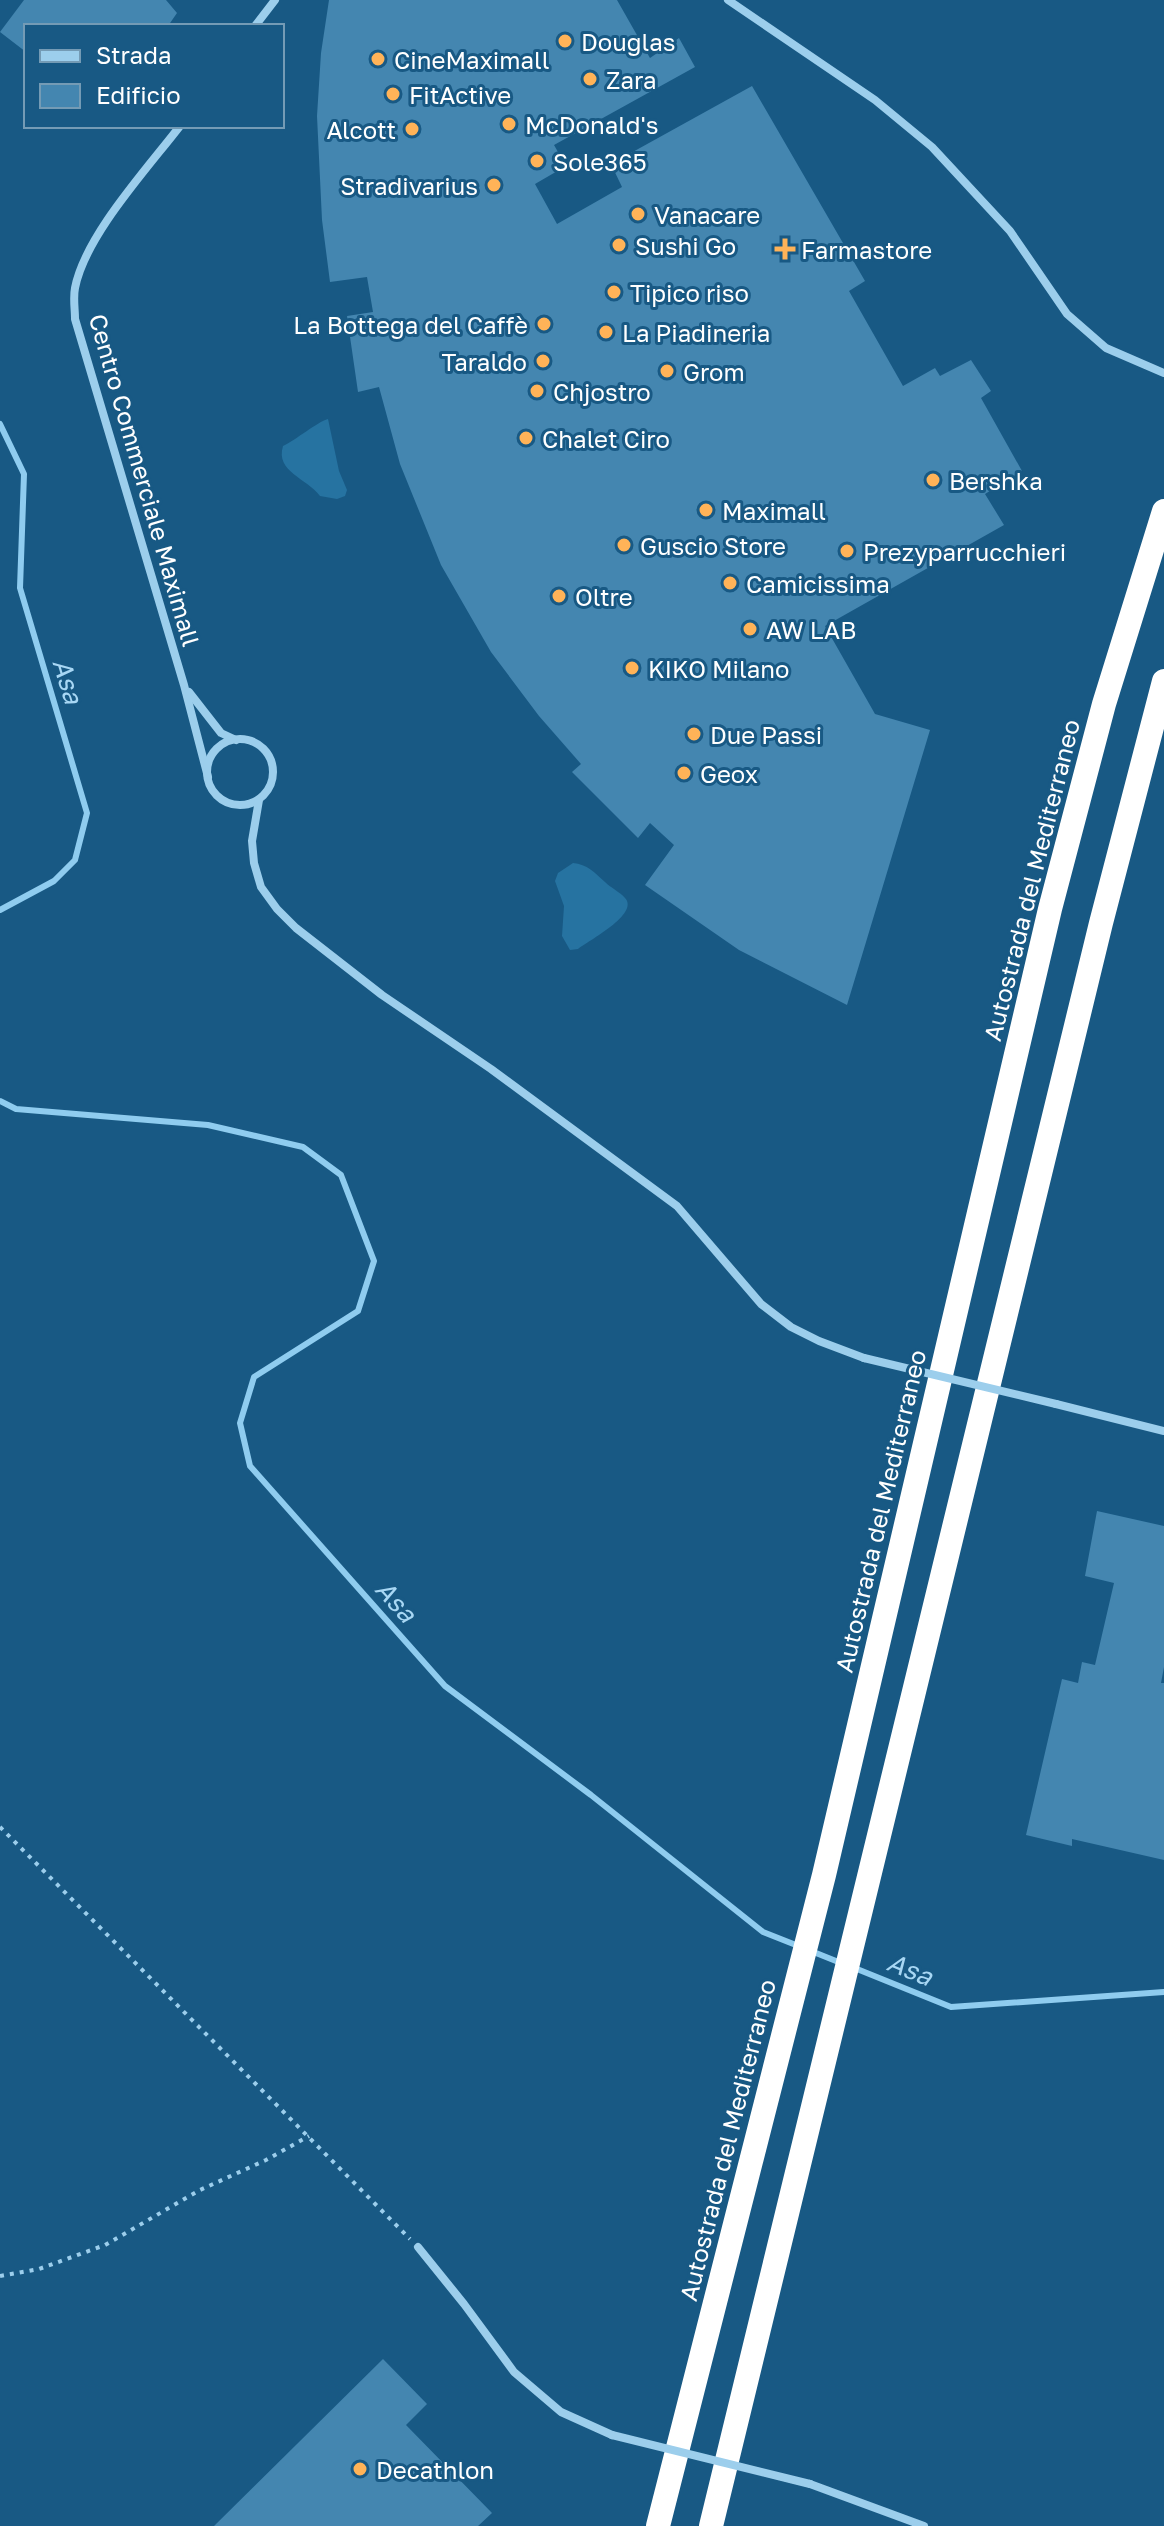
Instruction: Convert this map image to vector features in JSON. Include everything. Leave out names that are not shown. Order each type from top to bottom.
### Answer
[{"type":"highway","name":"Autostrada del Mediterraneo","points":[[658,2526],[824,1875],[1050,909],[1104,704],[1164,511]]},
{"type":"highway","points":[[711,2526],[1097,939],[1164,681]]},
{"type":"highway","points":[[642,2526],[669,2478]]},
{"type":"street","points":[[257,24],[275,0]]},
{"type":"street","points":[[728,0],[875,100],[932,147],[1010,231],[1067,314],[1106,348],[1160,372]]},
{"type":"street","name":"Centro Commerciale Maximall","points":[[178,128],[106,224],[85,258],[74,289],[75,319],[184,685],[208,777]]},
{"type":"street","name":"Centro Commerciale Maximall","points":[[184,685],[210,722],[221,733],[236,740]]},
{"type":"street","points":[[236,740],[256,743],[270,759],[273,770],[268,791],[249,804],[227,803],[211,787],[208,777],[211,757],[226,742],[236,740]]},
{"type":"street","points":[[259,800],[252,841],[254,863],[261,887],[296,928],[382,995],[491,1069],[677,1206],[761,1304],[791,1327],[864,1358],[1164,1431]]},
{"type":"street","points":[[418,2247],[514,2372],[561,2412],[612,2435],[810,2484],[924,2526]]},
{"type":"path","points":[[0,1827],[418,2247]]},
{"type":"path","points":[[0,2276],[39,2269],[105,2245],[200,2190],[266,2160],[309,2136]]},
{"type":"shaded area","points":[[328,419],[339,471],[347,490],[345,496],[337,499],[320,496],[288,468],[282,455],[283,446]]},
{"type":"shaded area","points":[[573,863],[590,870],[623,896],[628,904],[625,912],[611,926],[578,949],[570,950],[562,936],[564,906],[555,881],[558,873]]},
{"type":"building","points":[[24,0],[166,0],[177,13],[169,24],[24,24],[24,50],[0,32]]},
{"type":"building","name":"Maximall","points":[[329,0],[617,0],[650,58],[679,38],[695,67],[554,145],[566,166],[535,184],[557,224],[622,187],[611,164],[752,86],[865,281],[849,291],[903,386],[935,368],[940,376],[971,360],[991,391],[981,398],[1022,471],[985,494],[1004,525],[825,626],[875,714],[930,730],[847,1005],[739,950],[645,885],[674,845],[650,823],[638,838],[572,772],[581,764],[539,716],[491,652],[441,565],[400,464],[379,387],[358,392],[347,316],[373,312],[367,277],[330,282],[322,220],[317,116],[321,53]]},
{"type":"building","points":[[1097,1511],[1164,1526],[1164,1667],[1161,1683],[1164,1683],[1164,1860],[1072,1839],[1072,1846],[1026,1835],[1062,1679],[1078,1683],[1082,1662],[1095,1665],[1114,1583],[1085,1576]]},
{"type":"building","name":"Decathlon","points":[[383,2359],[427,2404],[406,2425],[492,2513],[478,2526],[214,2526]]},
{"type":"waterway","name":"Asa","points":[[0,424],[24,474],[20,588],[87,813],[75,860],[54,881],[0,910]]},
{"type":"waterway","name":"Asa","points":[[0,1101],[16,1109],[208,1125],[303,1147],[341,1175],[374,1261],[358,1311],[254,1377],[240,1423],[250,1466],[445,1686],[591,1795],[763,1932],[801,1947]]},
{"type":"waterway","name":"Asa","points":[[811,1951],[841,1963]]},
{"type":"waterway","name":"Asa","points":[[852,1967],[951,2007],[1164,1992]]},
{"type":"place","name":"Douglas","points":[[565,41]]},
{"type":"place","name":"CineMaximall","points":[[378,59]]},
{"type":"place","name":"Zara","points":[[590,79]]},
{"type":"place","name":"FitActive","points":[[393,94]]},
{"type":"place","name":"McDonald's","points":[[509,124]]},
{"type":"place","name":"Alcott","points":[[412,129]]},
{"type":"place","name":"Sole365","points":[[537,161]]},
{"type":"place","name":"Stradivarius","points":[[494,185]]},
{"type":"place","name":"Vanacare","points":[[638,214]]},
{"type":"place","name":"Sushi Go","points":[[619,245]]},
{"type":"place","name":"Farmastore","points":[[785,249]]},
{"type":"place","name":"Tipico riso","points":[[614,292]]},
{"type":"place","name":"La Bottega del Caffè","points":[[544,324]]},
{"type":"place","name":"La Piadineria","points":[[606,332]]},
{"type":"place","name":"Taraldo","points":[[543,361]]},
{"type":"place","name":"Grom","points":[[667,371]]},
{"type":"place","name":"Chjostro","points":[[537,391]]},
{"type":"place","name":"Chalet Ciro","points":[[526,438]]},
{"type":"place","name":"Bershka","points":[[933,480]]},
{"type":"place","name":"Maximall","points":[[706,510]]},
{"type":"place","name":"Guscio Store","points":[[624,545]]},
{"type":"place","name":"Prezyparrucchieri","points":[[847,551]]},
{"type":"place","name":"Camicissima","points":[[730,583]]},
{"type":"place","name":"Oltre","points":[[559,596]]},
{"type":"place","name":"AW LAB","points":[[750,629]]},
{"type":"place","name":"KIKO Milano","points":[[632,668]]},
{"type":"place","name":"Due Passi","points":[[694,734]]},
{"type":"place","name":"Geox","points":[[684,773]]},
{"type":"place","name":"Decathlon","points":[[360,2469]]}]
